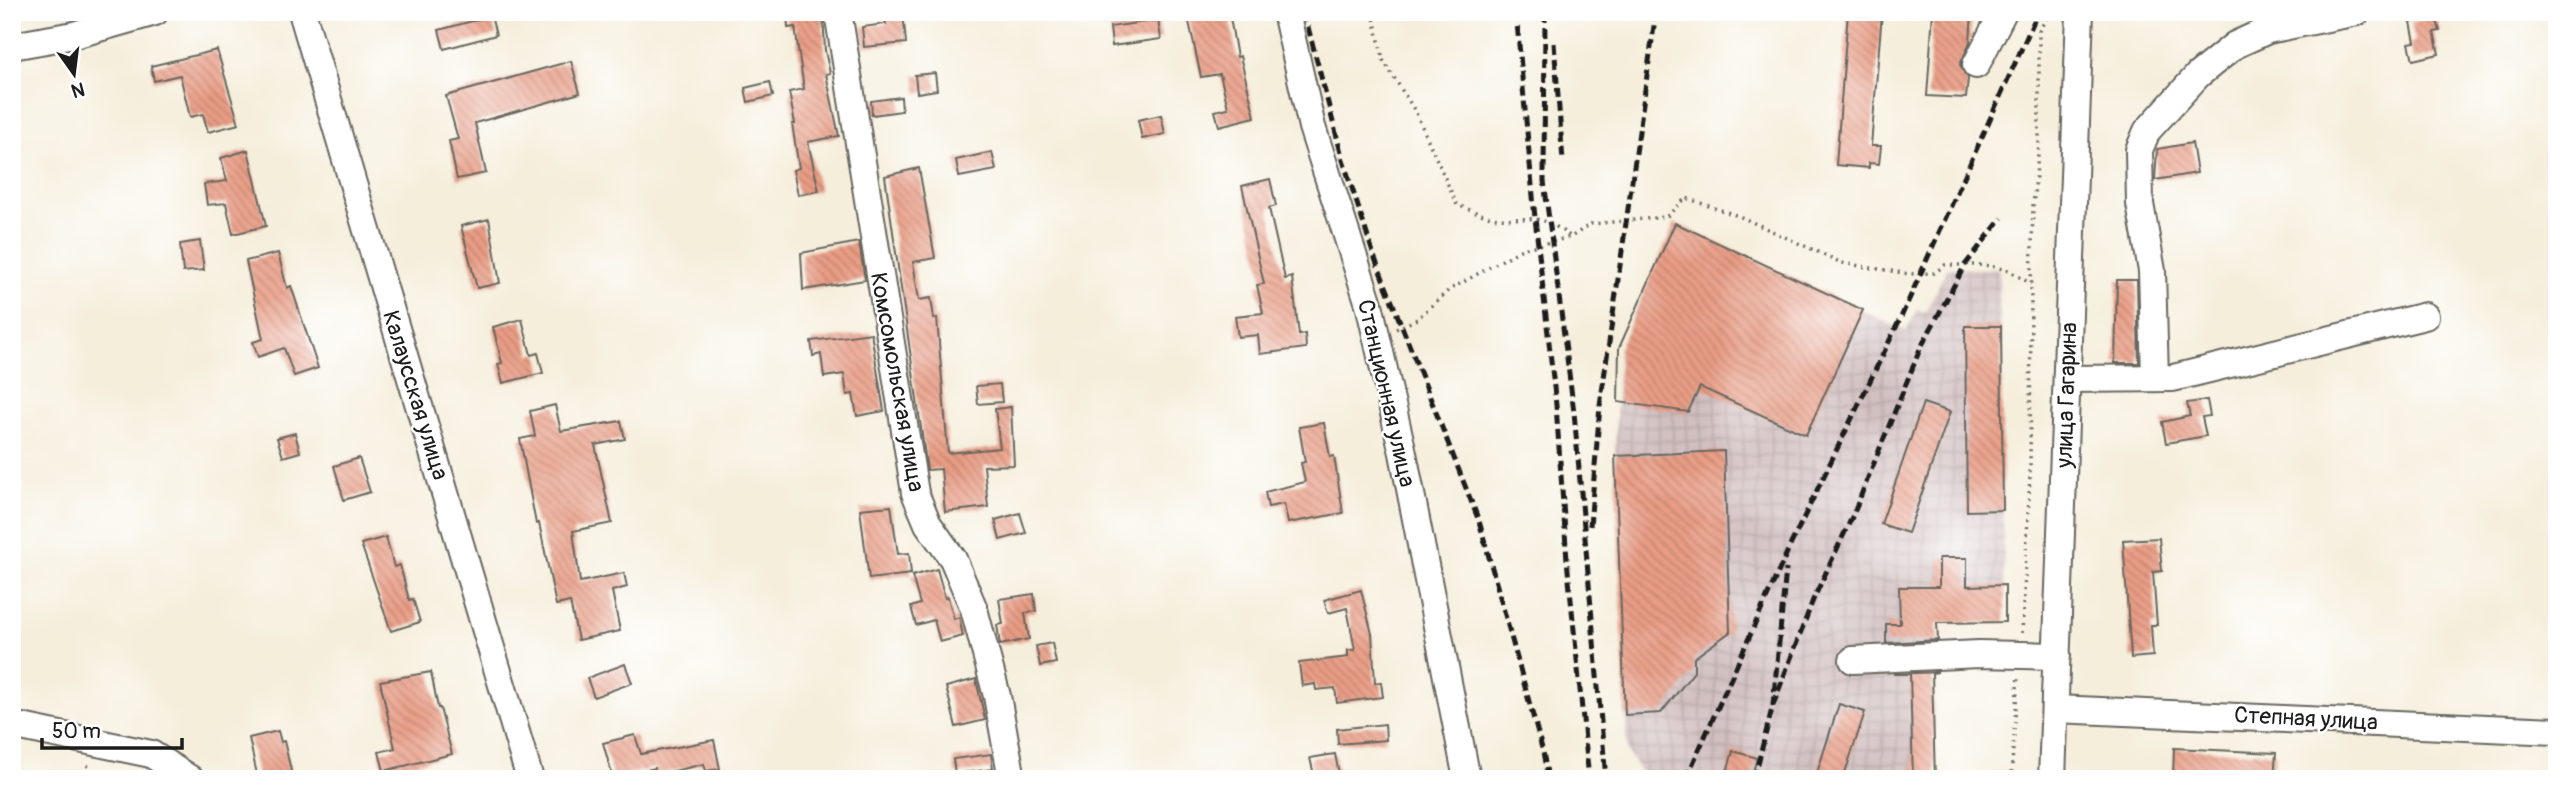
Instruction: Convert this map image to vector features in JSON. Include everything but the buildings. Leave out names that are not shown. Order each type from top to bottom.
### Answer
[{"type":"street","points":[[12,46],[74,35],[155,12]]},
{"type":"street","name":"Калаусская улица","points":[[302,12],[530,779]]},
{"type":"street","name":"Комсомольская улица","points":[[838,12],[915,493],[929,524],[953,559],[974,609],[997,696],[1012,779]]},
{"type":"street","name":"Станционная улица","points":[[1286,12],[1301,88],[1369,304],[1403,453],[1467,779]]},
{"type":"street","points":[[1976,65],[2003,12]]},
{"type":"street","name":"улица Гагарина","points":[[2052,779],[2080,12]]},
{"type":"street","points":[[2155,378],[2152,271],[2140,204],[2139,150],[2147,131],[2198,75],[2235,45],[2268,30],[2357,12]]},
{"type":"street","points":[[2067,379],[2173,378],[2425,316]]},
{"type":"street","points":[[1853,660],[2057,656]]},
{"type":"street","name":"Степная улица","points":[[2055,709],[2557,730]]},
{"type":"street","points":[[12,725],[151,754],[190,779]]},
{"type":"path","points":[[1373,12],[1383,60],[1415,111],[1457,205],[1497,218],[1535,218],[1549,221],[1570,237]]},
{"type":"path","points":[[2011,779],[2030,477],[2031,284],[2033,206],[2039,145],[2039,31],[2050,12]]},
{"type":"path","points":[[1375,337],[1417,319],[1449,290],[1522,250],[1570,237],[1591,224],[1666,217],[1686,198],[1741,217],[1842,263],[1909,274],[1934,273],[1944,265],[1985,265],[2008,270],[2031,284]]},
{"type":"shaded area","points":[[1675,223],[1906,331],[1917,310],[1925,313],[1947,268],[1999,269],[2005,622],[1937,623],[1938,673],[1933,674],[1935,779],[1645,779],[1627,751],[1615,456],[1619,348]]},
{"type":"railway","points":[[1304,12],[1343,160],[1374,256],[1479,521],[1543,752],[1548,779]]},
{"type":"railway","points":[[1516,12],[1556,405],[1567,560],[1589,779]]},
{"type":"railway","points":[[1545,12],[1544,181],[1574,412],[1606,779]]},
{"type":"railway","points":[[1590,526],[1600,406],[1656,12]]},
{"type":"railway","points":[[1686,779],[1789,548],[1902,315],[2038,12]]},
{"type":"railway","points":[[1554,43],[1563,161]]},
{"type":"railway","points":[[1773,705],[1813,600],[1853,515],[1920,349],[1965,265],[2002,218]]},
{"type":"railway","points":[[1754,779],[1773,705],[1786,569]]}]
